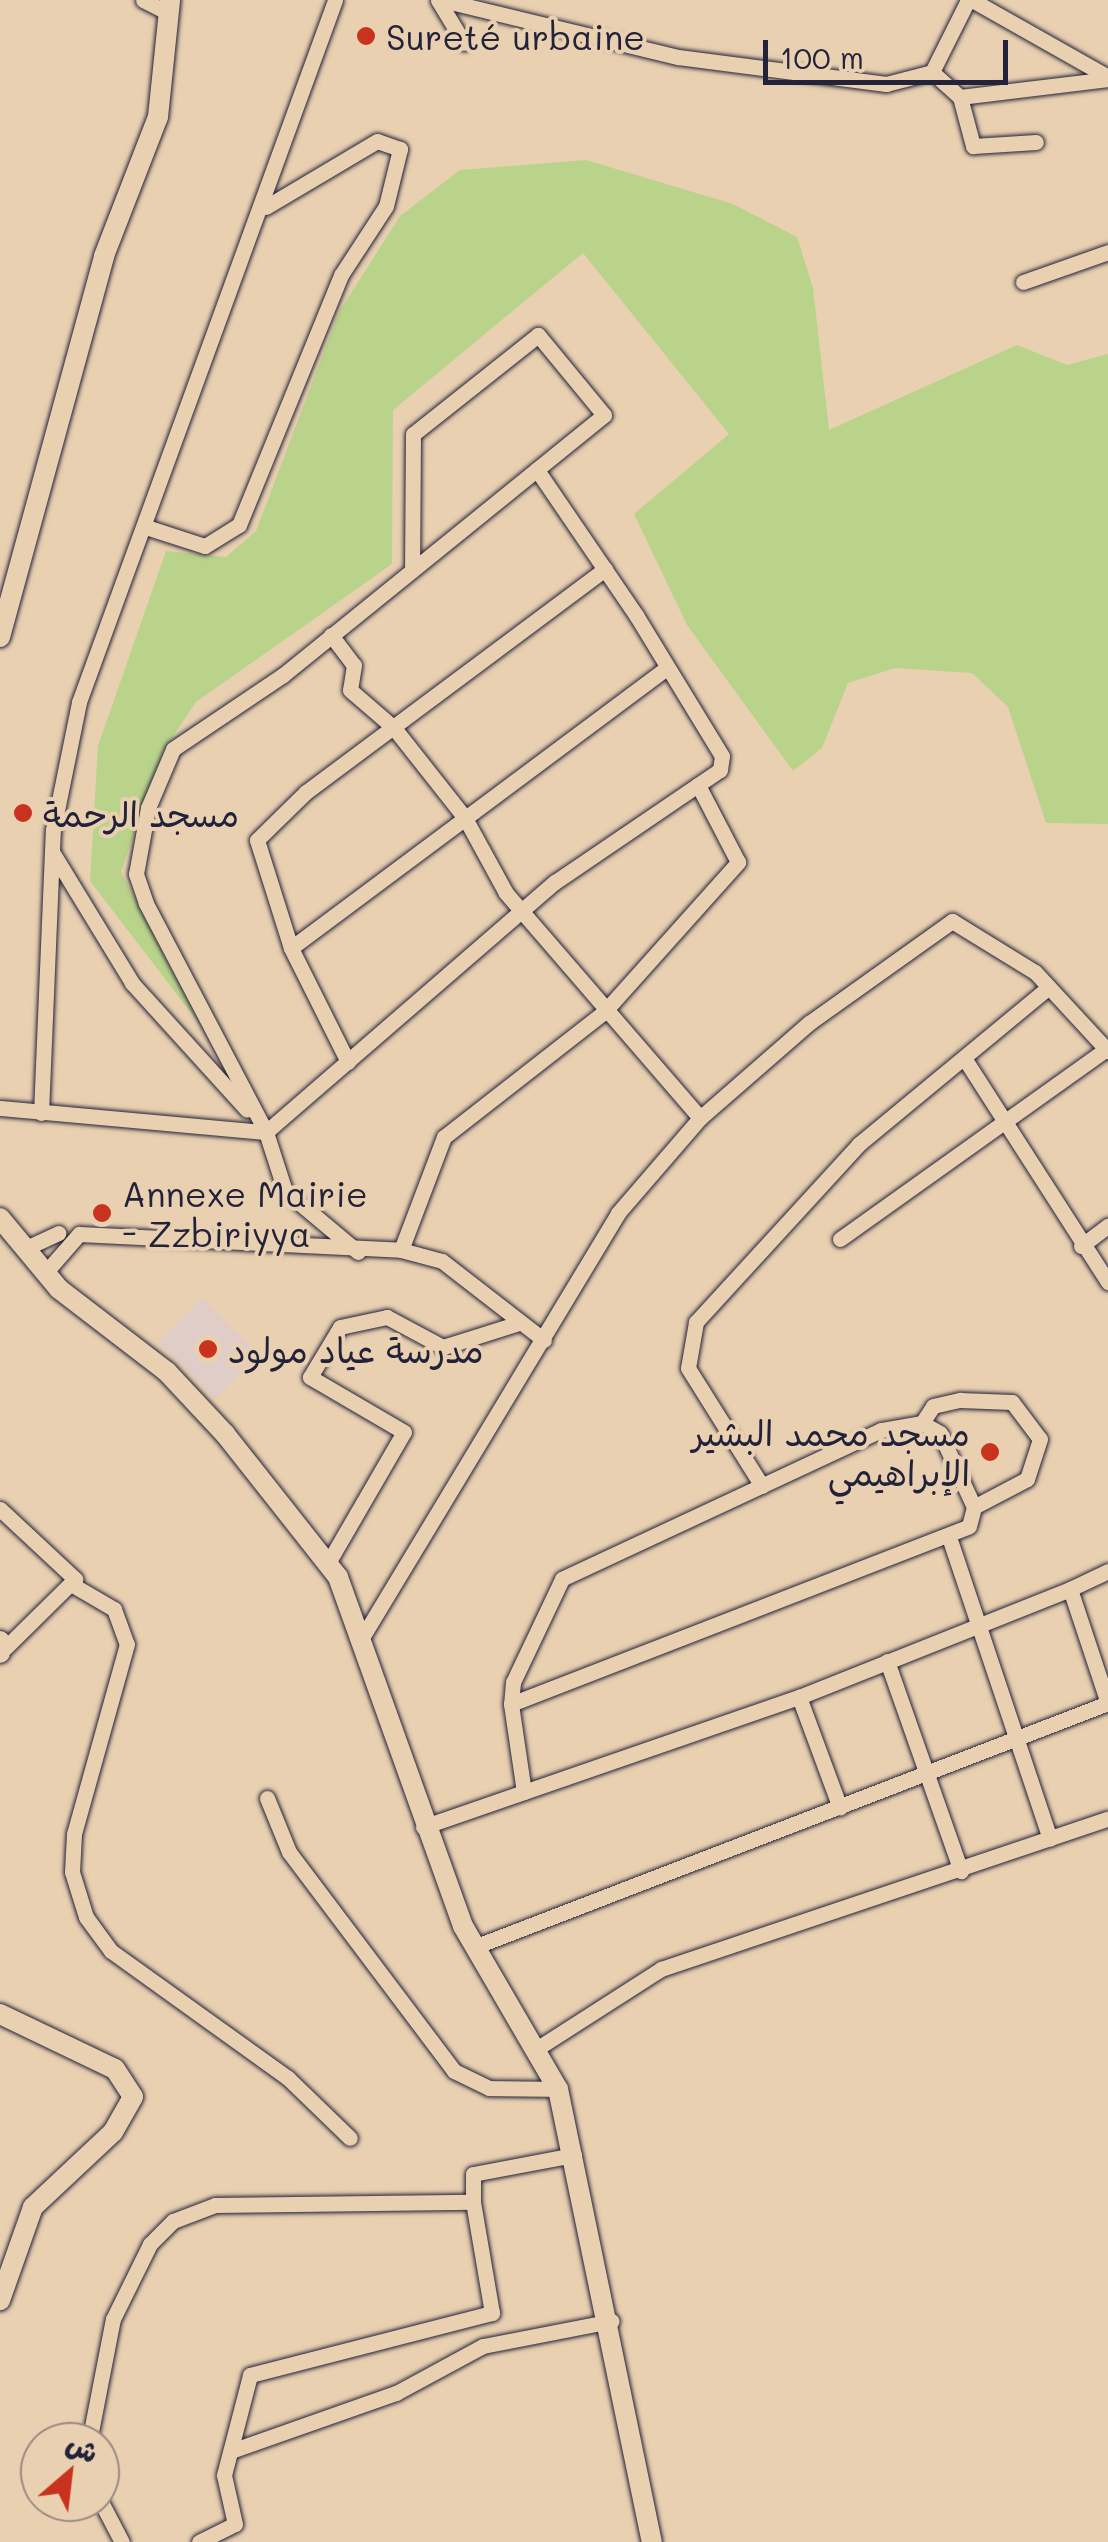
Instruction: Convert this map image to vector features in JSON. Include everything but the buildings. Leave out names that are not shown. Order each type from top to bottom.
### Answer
[{"type":"main road","points":[[0,637],[104,256],[158,116],[169,7]]},
{"type":"main road","points":[[0,1218],[45,1273],[166,1372],[328,1563],[363,1636],[423,1827],[474,1947],[540,2046],[558,2089],[574,2155],[592,2276],[612,2321],[632,2479],[652,2542]]},
{"type":"main road","points":[[0,2014],[114,2068],[134,2097],[113,2132],[32,2206],[0,2300]]},
{"type":"street","points":[[144,0],[169,7]]},
{"type":"street","points":[[41,1113],[53,853],[79,702],[266,207],[335,0]]},
{"type":"street","points":[[440,0],[464,43]]},
{"type":"street","points":[[440,0],[678,57],[814,78],[886,84],[932,72],[970,0],[1108,78]]},
{"type":"street","points":[[932,72],[960,96],[973,146],[1036,142]]},
{"type":"street","points":[[960,96],[1108,78]]},
{"type":"street","points":[[146,527],[205,546],[238,526],[340,275],[386,206],[400,149],[376,142],[266,207]]},
{"type":"street","points":[[1024,282],[1108,252]]},
{"type":"street","points":[[358,1252],[296,1206],[266,1132],[136,874],[173,749],[331,635],[538,470],[604,415],[538,335],[413,434],[412,570]]},
{"type":"street","points":[[0,1108],[266,1132],[521,910],[698,785],[722,756],[606,569],[538,470]]},
{"type":"street","points":[[348,1062],[291,948],[258,840],[394,728],[606,569]]},
{"type":"street","points":[[331,635],[354,665],[350,690],[394,728],[464,818],[521,910],[700,1118]]},
{"type":"street","points":[[291,948],[666,668]]},
{"type":"street","points":[[401,1250],[444,1137],[605,1010],[738,862],[698,785]]},
{"type":"street","points":[[53,853],[132,983],[266,1132]]},
{"type":"street","points":[[363,1636],[528,1350],[544,1340],[618,1213],[700,1118],[809,1024],[952,920],[1049,987],[1107,1050],[840,1240]]},
{"type":"street","points":[[762,1486],[688,1368],[696,1322],[859,1144],[966,1061],[1049,987]]},
{"type":"street","points":[[966,1061],[1008,1122],[1081,1246],[1108,1282]]},
{"type":"street","points":[[1081,1246],[1108,1226]]},
{"type":"street","points":[[24,1249],[58,1233]]},
{"type":"street","points":[[45,1273],[79,1234],[358,1252],[401,1250],[442,1261],[506,1303],[519,1324],[544,1340]]},
{"type":"street","points":[[328,1563],[404,1432],[310,1377],[340,1327],[387,1317],[443,1346],[519,1324]]},
{"type":"street","points":[[933,1406],[1012,1402],[1040,1440],[1027,1479],[974,1508]]},
{"type":"street","points":[[922,1423],[933,1406]]},
{"type":"street","points":[[511,1704],[950,1537],[969,1526],[974,1508],[940,1433],[933,1406]]},
{"type":"street","points":[[524,1792],[511,1704],[520,1660],[562,1579],[881,1430],[922,1423],[940,1433]]},
{"type":"street","points":[[0,1509],[70,1584],[114,1608],[128,1644],[72,1848],[86,1917],[110,1951],[288,2078],[350,2138]]},
{"type":"street","points":[[950,1537],[1050,1839]]},
{"type":"street","points":[[423,1827],[799,1697],[1108,1572]]},
{"type":"street","points":[[2,1647],[70,1584]]},
{"type":"street","points":[[474,1947],[933,1774],[1108,1703],[1070,1589]]},
{"type":"street","points":[[887,1661],[933,1774],[961,1871]]},
{"type":"street","points":[[799,1697],[840,1808]]},
{"type":"street","points":[[267,1798],[289,1852],[454,2070],[489,2088],[558,2089]]},
{"type":"street","points":[[540,2046],[662,1969],[1108,1819]]},
{"type":"street","points":[[199,2542],[235,2524],[224,2475],[250,2374],[267,2364],[492,2314],[473,2202],[474,2174],[574,2155]]},
{"type":"street","points":[[93,2422],[113,2319],[150,2244],[173,2222],[215,2204],[473,2202]]},
{"type":"street","points":[[230,2451],[396,2392],[483,2346],[612,2321]]},
{"type":"shaded area","name":"مدرسة عياد مولود","points":[[202,1298],[259,1355],[215,1399],[158,1342]]},
{"type":"green space","points":[[586,160],[733,204],[797,237],[813,288],[829,430],[1017,345],[1067,365],[1108,354],[1108,824],[1046,823],[1008,707],[972,673],[895,668],[848,683],[822,748],[793,771],[687,625],[634,514],[729,434],[583,253],[393,410],[392,564],[196,702],[163,751],[121,872],[205,1031],[90,881],[98,746],[166,551],[226,557],[256,531],[339,312],[400,216],[460,170]]},
{"type":"place","name":"Sureté urbaine","points":[[366,36]]},
{"type":"place","name":"مسجد الرحمة","points":[[23,813]]},
{"type":"place","name":"Annexe Mairie - Zzbiriyya","points":[[102,1213]]},
{"type":"place","name":"مدرسة عياد مولود","points":[[208,1349]]},
{"type":"place","name":"مسجد محمد البشير الإبراهيمي","points":[[990,1452]]}]
